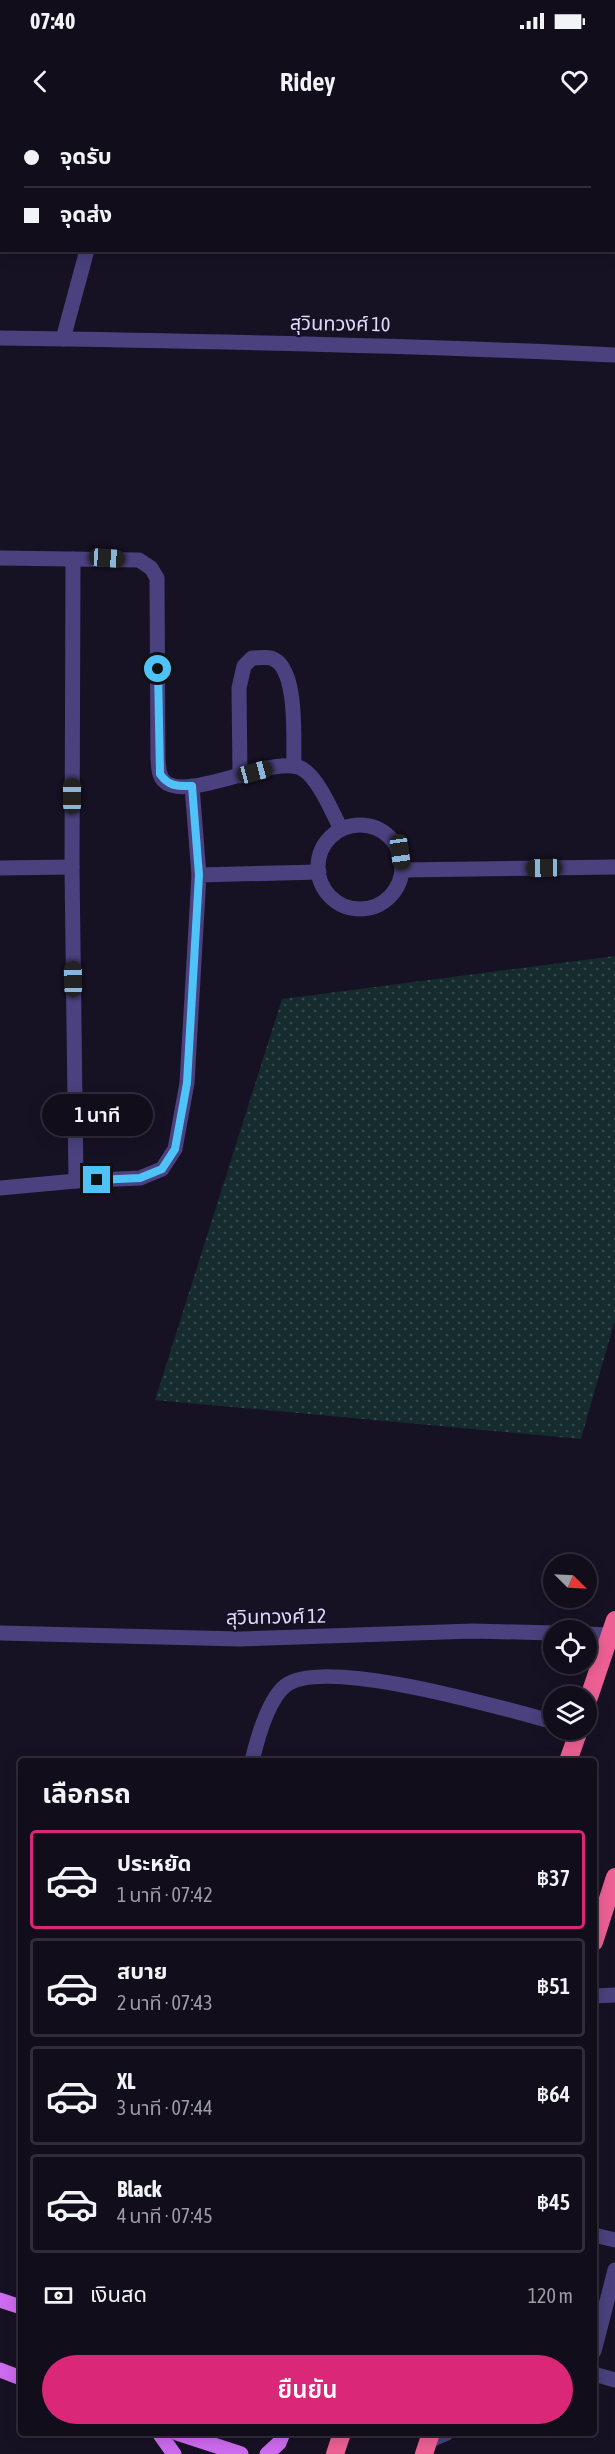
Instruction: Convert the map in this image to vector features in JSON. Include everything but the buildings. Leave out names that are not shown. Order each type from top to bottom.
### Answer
[{"type":"highway","points":[[593,1686],[613,1628]]},
{"type":"highway","points":[[569,1758],[575,1740]]},
{"type":"highway","points":[[597,1933],[615,1877]]},
{"type":"highway","points":[[335,2454],[341,2436]]},
{"type":"main road","points":[[0,2300],[18,2306]]},
{"type":"main road","points":[[0,2370],[18,2377]]},
{"type":"main road","points":[[161,2436],[174,2454]]},
{"type":"main road","points":[[186,2436],[241,2454]]},
{"type":"main road","points":[[267,2454],[279,2443],[282,2436]]},
{"type":"street","points":[[63,339],[86,252]]},
{"type":"street","name":"สุวินทวงศ์ 10","points":[[0,338],[417,345],[615,355]]},
{"type":"street","points":[[0,558],[139,560],[151,568],[157,578],[160,774],[165,782],[174,786],[192,786],[270,768],[294,765],[304,770],[312,778],[341,829]]},
{"type":"street","points":[[73,559],[72,867],[76,1181]]},
{"type":"street","points":[[240,776],[239,688],[244,666],[252,658],[271,658],[282,665],[288,676],[292,697],[294,765]]},
{"type":"street","points":[[0,1188],[140,1178],[162,1169],[175,1149],[187,1083],[199,875],[192,786]]},
{"type":"street","points":[[358,824],[375,827],[391,837],[400,852],[403,870],[395,891],[378,906],[357,910],[336,902],[321,885],[318,872],[321,849],[329,838],[341,829],[358,824]]},
{"type":"street","points":[[0,868],[72,867]]},
{"type":"street","points":[[403,870],[615,867]]},
{"type":"street","points":[[199,875],[318,872]]},
{"type":"street","points":[[597,1632],[613,1628]]},
{"type":"street","name":"สุวินทวงศ์ 12","points":[[0,1633],[240,1639],[473,1631],[543,1633]]},
{"type":"street","points":[[253,1758],[270,1707],[286,1686],[316,1676],[375,1680],[456,1695],[543,1719]]},
{"type":"street","points":[[597,1996],[615,1995]]},
{"type":"street","points":[[597,2236],[615,2240]]},
{"type":"street","points":[[597,2339],[615,2270]]},
{"type":"street","points":[[597,2375],[615,2380]]},
{"type":"street","points":[[428,2443],[441,2436]]},
{"type":"green space","points":[[615,956],[615,1320],[581,1439],[155,1400],[282,999]]},
{"type":"route","points":[[97,1180],[140,1178],[162,1169],[175,1149],[187,1083],[199,875],[192,786],[174,786],[165,782],[160,774],[158,669]]}]
